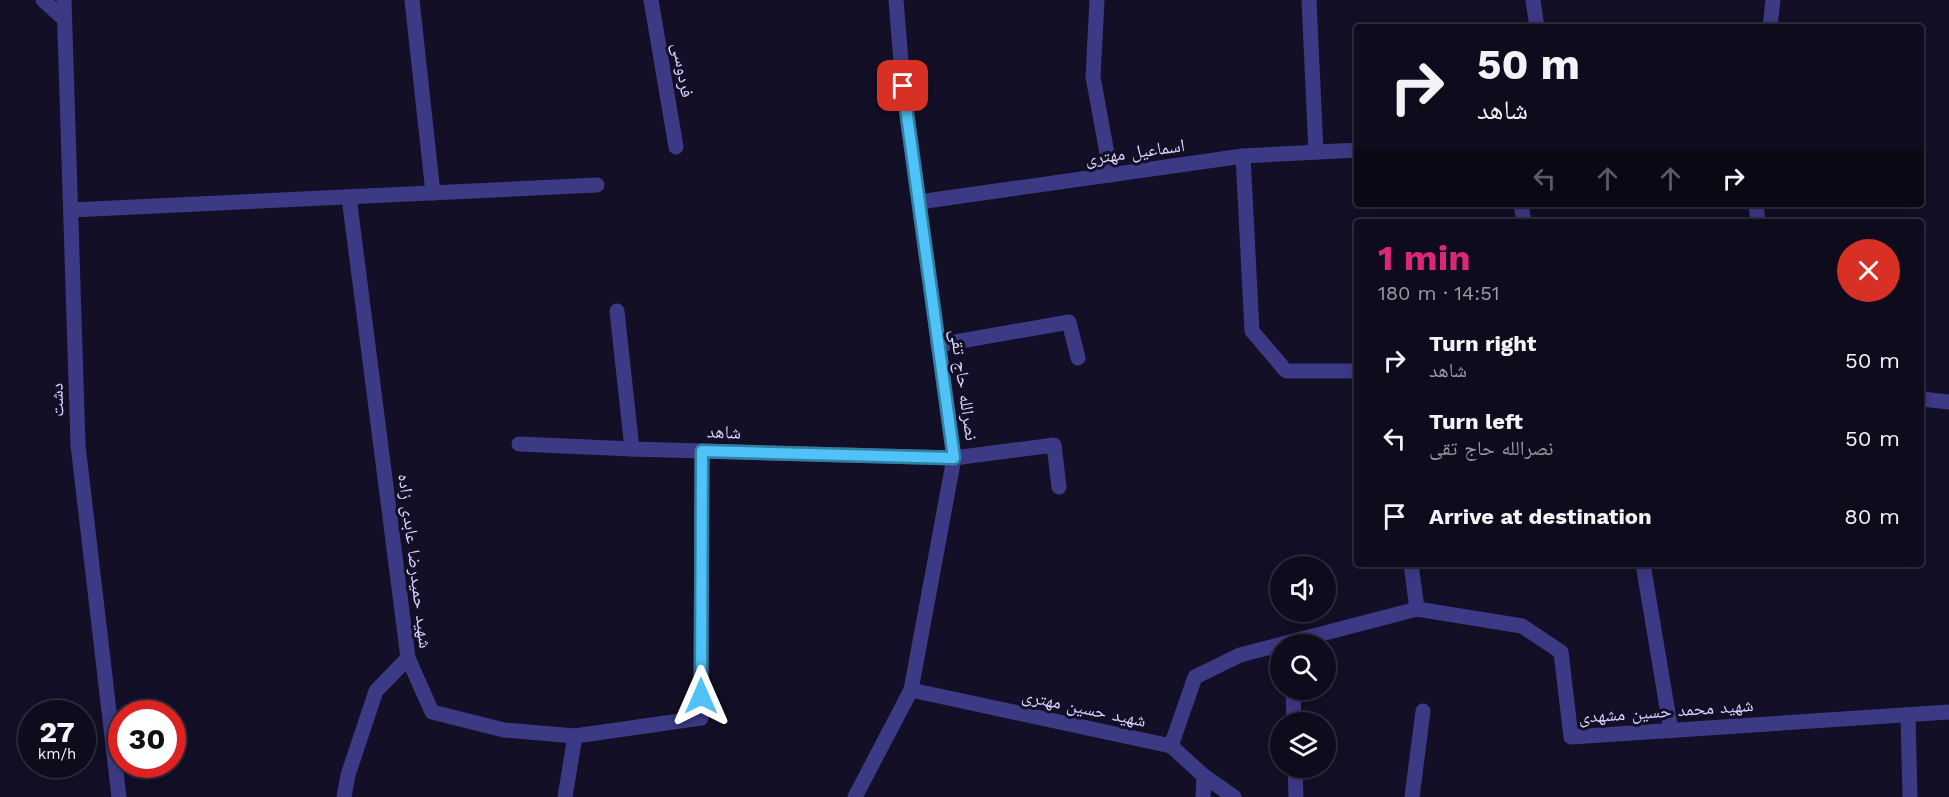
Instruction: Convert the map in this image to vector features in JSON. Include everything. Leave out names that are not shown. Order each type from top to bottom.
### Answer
[{"type":"street","points":[[43,0],[64,19]]},
{"type":"street","name":"دشت","points":[[64,0],[78,445],[119,797]]},
{"type":"street","points":[[412,0],[433,193]]},
{"type":"street","name":"فردوسی","points":[[651,0],[676,147]]},
{"type":"street","name":"نصرالله حاج تقی","points":[[855,797],[911,690],[954,458],[903,86],[896,0]]},
{"type":"street","points":[[1097,0],[1093,77],[1111,175]]},
{"type":"street","points":[[1309,0],[1317,152]]},
{"type":"street","points":[[1533,0],[1537,24]]},
{"type":"street","points":[[1770,24],[1773,0]]},
{"type":"street","name":"اسماعیل مهتری","points":[[919,202],[1243,156],[1354,150]]},
{"type":"street","points":[[1243,156],[1252,331],[1286,372],[1354,371]]},
{"type":"street","points":[[71,210],[597,185]]},
{"type":"street","name":"شهید حمیدرضا عابدی زاده","points":[[349,197],[408,658],[432,712],[504,729],[575,736],[701,718],[702,451]]},
{"type":"street","points":[[617,311],[632,449]]},
{"type":"street","points":[[938,345],[1069,322],[1078,358]]},
{"type":"street","points":[[1924,399],[1949,402]]},
{"type":"street","name":"شاهد","points":[[519,444],[954,458],[1054,445],[1059,487]]},
{"type":"street","points":[[1411,567],[1417,609]]},
{"type":"street","points":[[1644,567],[1671,731]]},
{"type":"street","name":"شهید محمد حسین مشهدی","points":[[1325,634],[1417,609],[1521,626],[1561,652],[1571,737],[1949,712]]},
{"type":"street","name":"شهید محمد حسین مشهدی","points":[[1171,746],[1195,677],[1240,655],[1270,648]]},
{"type":"street","points":[[344,797],[348,775],[376,691],[408,658]]},
{"type":"street","name":"شهید حسین مهتری","points":[[911,690],[1171,746]]},
{"type":"street","points":[[1412,797],[1423,711]]},
{"type":"street","points":[[1908,715],[1910,797]]},
{"type":"street","points":[[565,797],[575,736]]},
{"type":"street","points":[[1171,746],[1204,776],[1234,797]]},
{"type":"street","points":[[1203,797],[1204,776]]},
{"type":"street","points":[[1295,778],[1296,797]]},
{"type":"route","points":[[701,696],[702,451],[954,458],[903,86]]}]
